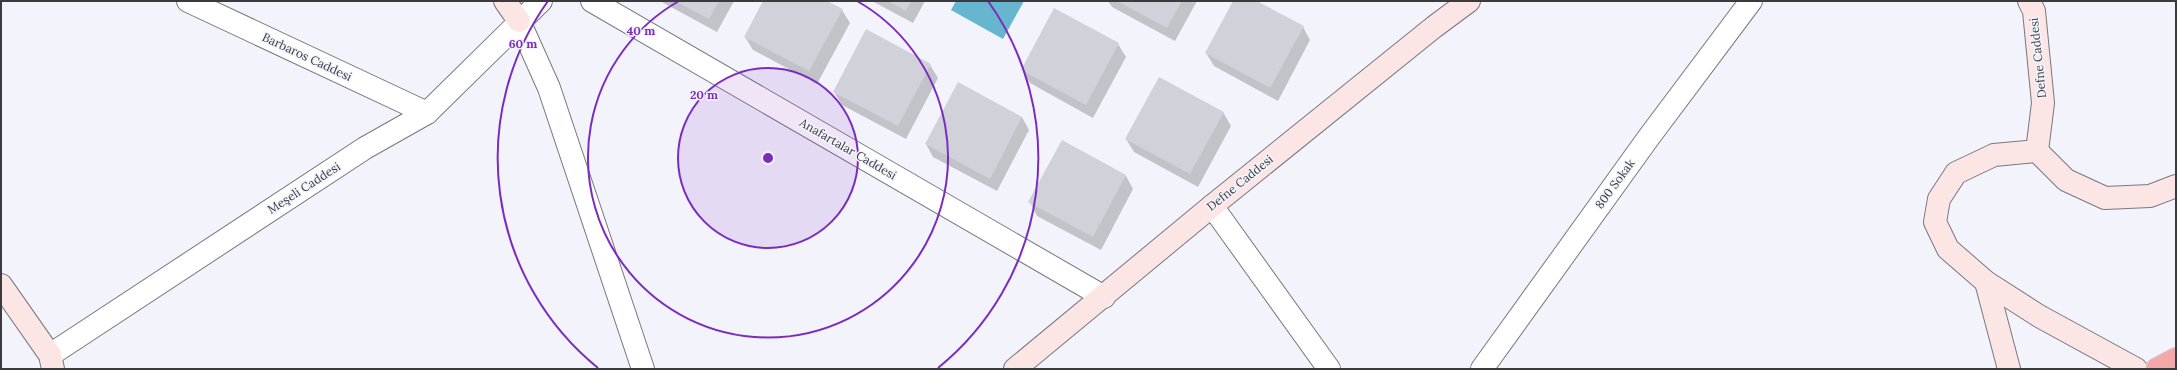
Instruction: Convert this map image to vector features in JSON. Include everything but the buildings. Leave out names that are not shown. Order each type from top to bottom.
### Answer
[{"type":"highway","points":[[2157,369],[2176,359]]},
{"type":"street","name":"Barbaros Caddesi","points":[[188,1],[426,113]]},
{"type":"street","points":[[505,1],[519,21],[549,88],[643,369]]},
{"type":"street","name":"Meşeli Caddesi","points":[[52,362],[365,148],[426,113],[541,1]]},
{"type":"street","name":"Anafartalar Caddesi","points":[[592,1],[1104,297]]},
{"type":"street","name":"Defne Caddesi","points":[[1015,369],[1104,297],[1212,206],[1434,27],[1469,1]]},
{"type":"street","name":"800 Sokak","points":[[1482,369],[1649,137],[1751,1]]},
{"type":"street","name":"Defne Caddesi","points":[[2030,1],[2034,11],[2044,103],[2037,151]]},
{"type":"street","points":[[2136,369],[2039,316],[1986,282],[1948,249],[1935,222],[1939,199],[1956,173],[1994,155],[2037,151],[2066,180],[2105,198],[2150,196],[2176,186]]},
{"type":"street","points":[[1212,206],[1329,369]]},
{"type":"street","points":[[1986,282],[2009,369]]},
{"type":"street","points":[[1,285],[52,362]]},
{"type":"water","points":[[956,1],[1024,1],[1003,39],[951,10]]}]
